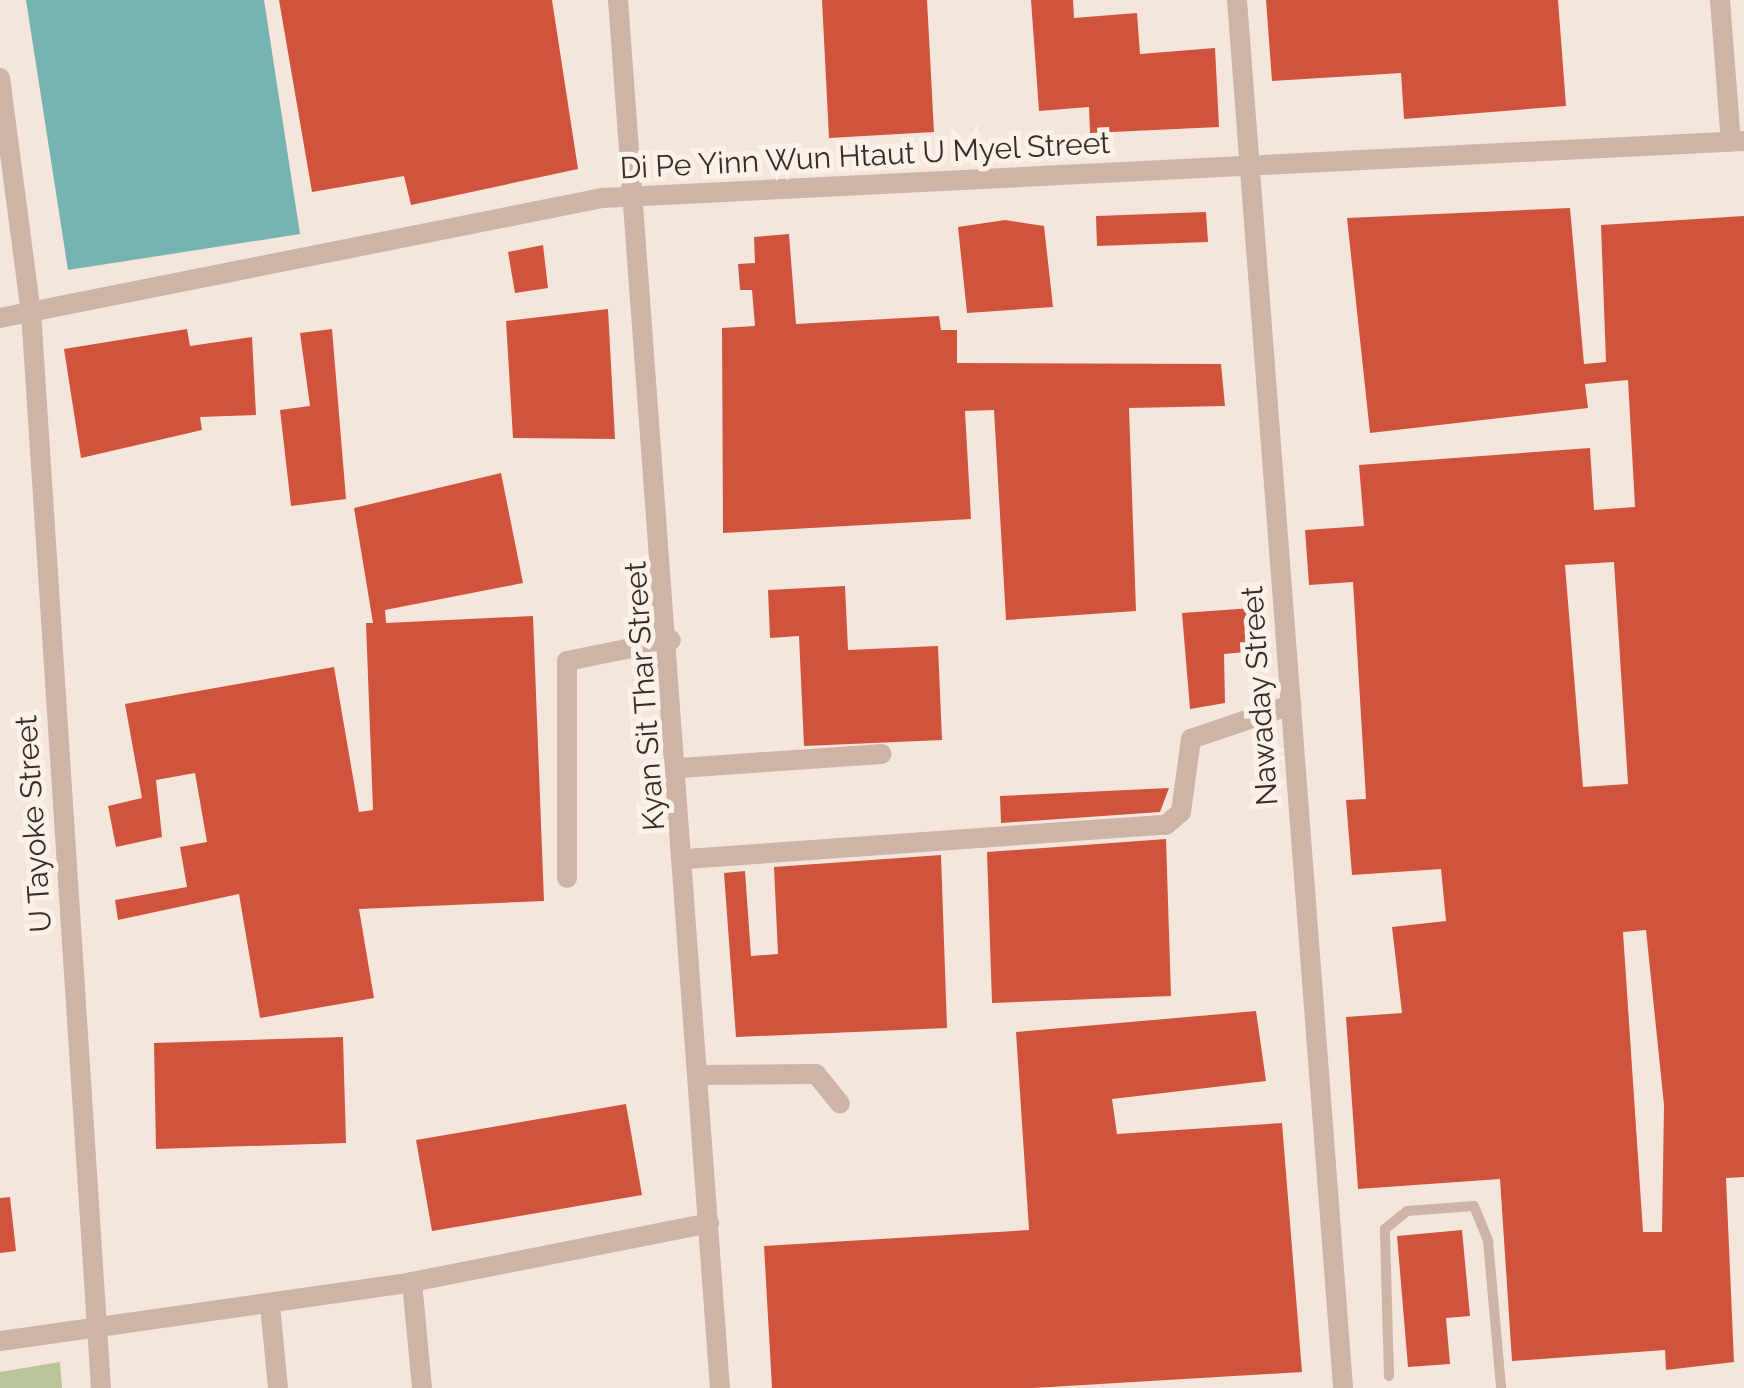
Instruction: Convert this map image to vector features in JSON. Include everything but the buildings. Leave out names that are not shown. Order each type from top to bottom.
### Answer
[{"type":"street","name":"Kyan Sit Thar Street","points":[[618,0],[638,196],[671,640],[720,1388]]},
{"type":"street","name":"Nawaday Street","points":[[1238,0],[1344,1388]]},
{"type":"street","points":[[1720,0],[1738,141]]},
{"type":"street","name":"U Tayoke Street","points":[[0,78],[31,312],[100,1388]]},
{"type":"street","name":"Di Pe Yinn Wun Htaut U Myel Street","points":[[0,318],[638,196],[1249,169],[1738,141]]},
{"type":"street","points":[[567,878],[567,661],[671,640]]},
{"type":"street","points":[[686,859],[1166,825],[1181,812],[1191,739],[1291,705]]},
{"type":"street","points":[[680,768],[882,754]]},
{"type":"street","points":[[700,1075],[816,1074],[840,1104]]},
{"type":"street","points":[[0,1341],[270,1306],[709,1223]]},
{"type":"street","points":[[412,1282],[422,1388]]},
{"type":"street","points":[[270,1306],[278,1388]]},
{"type":"lane","points":[[1389,1376],[1385,1228],[1406,1210],[1474,1206],[1488,1240],[1501,1388]]},
{"type":"green space","points":[[60,1362],[62,1388],[0,1388],[0,1372]]},
{"type":"water","points":[[26,0],[264,0],[300,234],[68,270]]}]
